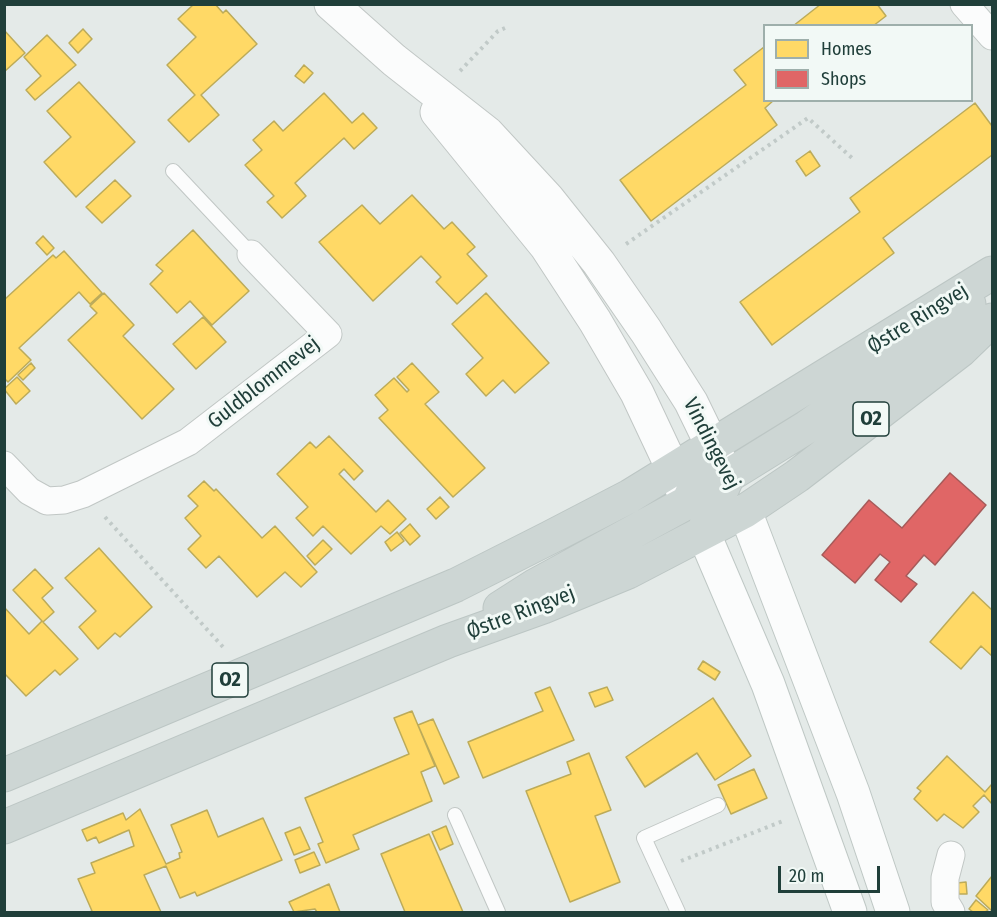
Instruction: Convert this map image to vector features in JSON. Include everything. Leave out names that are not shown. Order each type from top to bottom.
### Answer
[{"type":"main road","name":"Østre Ringvej","points":[[4,775],[456,585],[620,501],[993,273]]},
{"type":"main road","points":[[703,532],[728,476],[807,427],[922,345],[993,283]]},
{"type":"main road","name":"Østre Ringvej","points":[[4,827],[448,640],[543,607],[628,572],[745,511],[797,476],[961,350],[993,321]]},
{"type":"main road","points":[[448,640],[536,585],[688,502],[713,446]]},
{"type":"street","name":"Vindingevej","points":[[331,4],[394,60],[487,133],[548,200],[599,263],[691,402],[745,511],[853,793],[893,912]]},
{"type":"street","points":[[964,4],[993,36]]},
{"type":"street","name":"Vindingevej","points":[[394,60],[546,246],[595,321],[631,383],[703,532],[768,684],[850,912]]},
{"type":"street","name":"Guldblommevej","points":[[4,465],[29,491],[47,501],[64,500],[83,494],[188,442],[328,334],[251,254]]},
{"type":"street","points":[[951,855],[945,878],[945,903],[951,912]]},
{"type":"lane","name":"Guldblommevej","points":[[173,171],[251,254]]},
{"type":"lane","points":[[678,912],[644,838],[718,805]]},
{"type":"lane","points":[[455,815],[498,912]]},
{"type":"path","points":[[437,94],[498,31],[505,28]]},
{"type":"path","points":[[599,263],[808,118],[852,158]]},
{"type":"path","points":[[83,494],[223,648]]},
{"type":"path","points":[[659,870],[814,809]]},
{"type":"building: Homes","points":[[194,4],[215,4],[223,13],[226,10],[257,44],[201,95],[219,115],[189,142],[168,120],[195,95],[167,65],[196,37],[178,19]]},
{"type":"building: Homes","points":[[821,4],[877,4],[886,16],[876,24],[796,24]]},
{"type":"building: Homes","points":[[83,29],[92,39],[78,53],[69,43]]},
{"type":"building: Homes","points":[[4,30],[25,53],[4,72]]},
{"type":"building: Homes","points":[[47,35],[76,65],[35,100],[26,90],[41,76],[24,57]]},
{"type":"building: Homes","points":[[763,48],[763,102],[772,102],[765,108],[777,125],[651,221],[620,180],[746,85],[734,70]]},
{"type":"building: Homes","points":[[304,65],[313,73],[304,83],[295,76]]},
{"type":"building: Homes","points":[[79,82],[135,142],[76,197],[44,162],[71,137],[47,111]]},
{"type":"building: Homes","points":[[324,93],[352,123],[363,113],[377,128],[354,149],[344,138],[295,183],[306,196],[282,218],[267,202],[274,196],[245,165],[262,150],[253,140],[274,121],[283,131]]},
{"type":"building: Homes","points":[[975,103],[992,126],[992,155],[883,238],[894,253],[772,345],[740,302],[860,212],[850,198]]},
{"type":"building: Homes","points":[[810,151],[820,166],[806,176],[796,161]]},
{"type":"building: Homes","points":[[115,180],[131,196],[102,223],[86,207]]},
{"type":"building: Homes","points":[[412,195],[444,229],[452,222],[475,247],[467,254],[487,276],[457,304],[436,282],[441,277],[421,256],[373,301],[319,242],[362,205],[380,224]]},
{"type":"building: Homes","points":[[193,230],[249,291],[212,325],[190,301],[177,313],[150,284],[163,271],[156,265]]},
{"type":"building: Homes","points":[[43,236],[54,248],[47,255],[36,243]]},
{"type":"building: Homes","points":[[64,251],[102,293],[90,304],[79,292],[19,348],[31,360],[8,382],[4,378],[4,300],[53,255],[56,258]]},
{"type":"building: Homes","points":[[104,293],[134,325],[123,336],[174,389],[142,419],[68,340],[97,313],[90,306]]},
{"type":"building: Homes","points":[[486,293],[549,363],[515,393],[503,380],[486,396],[466,374],[483,358],[452,324]]},
{"type":"building: Homes","points":[[203,317],[226,342],[196,369],[173,344]]},
{"type":"building: Homes","points":[[31,363],[35,368],[23,380],[18,375]]},
{"type":"building: Homes","points":[[412,363],[439,392],[425,404],[485,468],[453,497],[379,418],[388,410],[375,395],[394,378],[407,392],[409,390],[397,377]]},
{"type":"building: Homes","points":[[17,377],[30,391],[16,404],[4,389]]},
{"type":"building: Homes","points":[[329,436],[363,471],[354,480],[344,469],[339,474],[376,512],[388,500],[406,519],[390,534],[381,526],[351,554],[323,526],[313,536],[296,518],[308,507],[277,474],[310,442],[316,448]]},
{"type":"building: Homes","points":[[204,481],[214,491],[216,489],[262,538],[275,526],[317,572],[301,587],[285,572],[257,597],[219,556],[206,568],[188,549],[201,536],[185,518],[198,506],[188,496]]},
{"type":"building: Homes","points":[[440,497],[449,507],[436,519],[427,509]]},
{"type":"building: Homes","points":[[410,524],[420,536],[410,545],[400,533]]},
{"type":"building: Homes","points":[[397,532],[404,541],[391,551],[385,542]]},
{"type":"building: Homes","points":[[323,540],[332,549],[315,565],[307,556]]},
{"type":"building: Homes","points":[[99,548],[152,607],[120,637],[115,633],[98,649],[79,627],[96,611],[65,578]]},
{"type":"building: Homes","points":[[35,569],[53,588],[42,598],[54,612],[43,622],[78,659],[60,675],[55,670],[26,696],[4,673],[4,607],[29,634],[42,621],[13,590]]},
{"type":"building: Homes","points":[[973,592],[992,610],[992,656],[981,646],[961,669],[930,642]]},
{"type":"building: Homes","points":[[703,661],[720,672],[715,680],[698,669]]},
{"type":"building: Homes","points":[[550,687],[574,740],[483,778],[468,742],[543,711],[535,693]]},
{"type":"building: Homes","points":[[607,687],[613,700],[595,707],[589,693]]},
{"type":"building: Homes","points":[[713,698],[751,756],[715,780],[697,753],[645,787],[626,757]]},
{"type":"building: Homes","points":[[412,711],[435,766],[421,772],[432,801],[353,835],[359,849],[326,863],[318,844],[323,842],[305,798],[409,754],[394,718]]},
{"type":"building: Homes","points":[[433,719],[459,777],[444,784],[418,725]]},
{"type":"building: Homes","points":[[589,753],[611,810],[595,816],[620,882],[570,902],[526,791],[571,774],[567,762]]},
{"type":"building: Homes","points":[[947,756],[985,792],[992,784],[992,804],[984,795],[973,806],[979,812],[963,828],[944,814],[937,821],[914,799],[921,791],[917,788]]},
{"type":"building: Homes","points":[[754,769],[767,798],[731,814],[718,785]]},
{"type":"building: Homes","points":[[140,809],[166,864],[180,858],[179,853],[182,852],[171,825],[207,810],[218,837],[263,818],[282,860],[197,896],[195,892],[180,898],[166,866],[144,875],[161,912],[89,912],[92,911],[78,879],[95,873],[91,863],[134,846],[129,830],[99,843],[96,837],[87,841],[82,830],[123,813],[126,820]]},
{"type":"building: Homes","points":[[446,826],[453,844],[440,850],[432,832]]},
{"type":"building: Homes","points":[[300,827],[310,849],[294,855],[285,833]]},
{"type":"building: Homes","points":[[429,834],[463,912],[405,912],[381,854]]},
{"type":"building: Homes","points":[[314,852],[320,865],[300,873],[295,860]]},
{"type":"building: Homes","points":[[992,876],[992,911],[976,896]]},
{"type":"building: Homes","points":[[966,882],[967,894],[959,894],[957,883]]},
{"type":"building: Homes","points":[[329,884],[340,912],[317,912],[315,909],[294,912],[289,902]]},
{"type":"building: Homes","points":[[976,900],[988,910],[973,912],[969,909]]},
{"type":"building: Shops","points":[[950,473],[986,505],[935,565],[924,555],[906,576],[917,584],[901,602],[875,580],[890,562],[880,554],[855,583],[822,555],[869,500],[902,528]]}]
